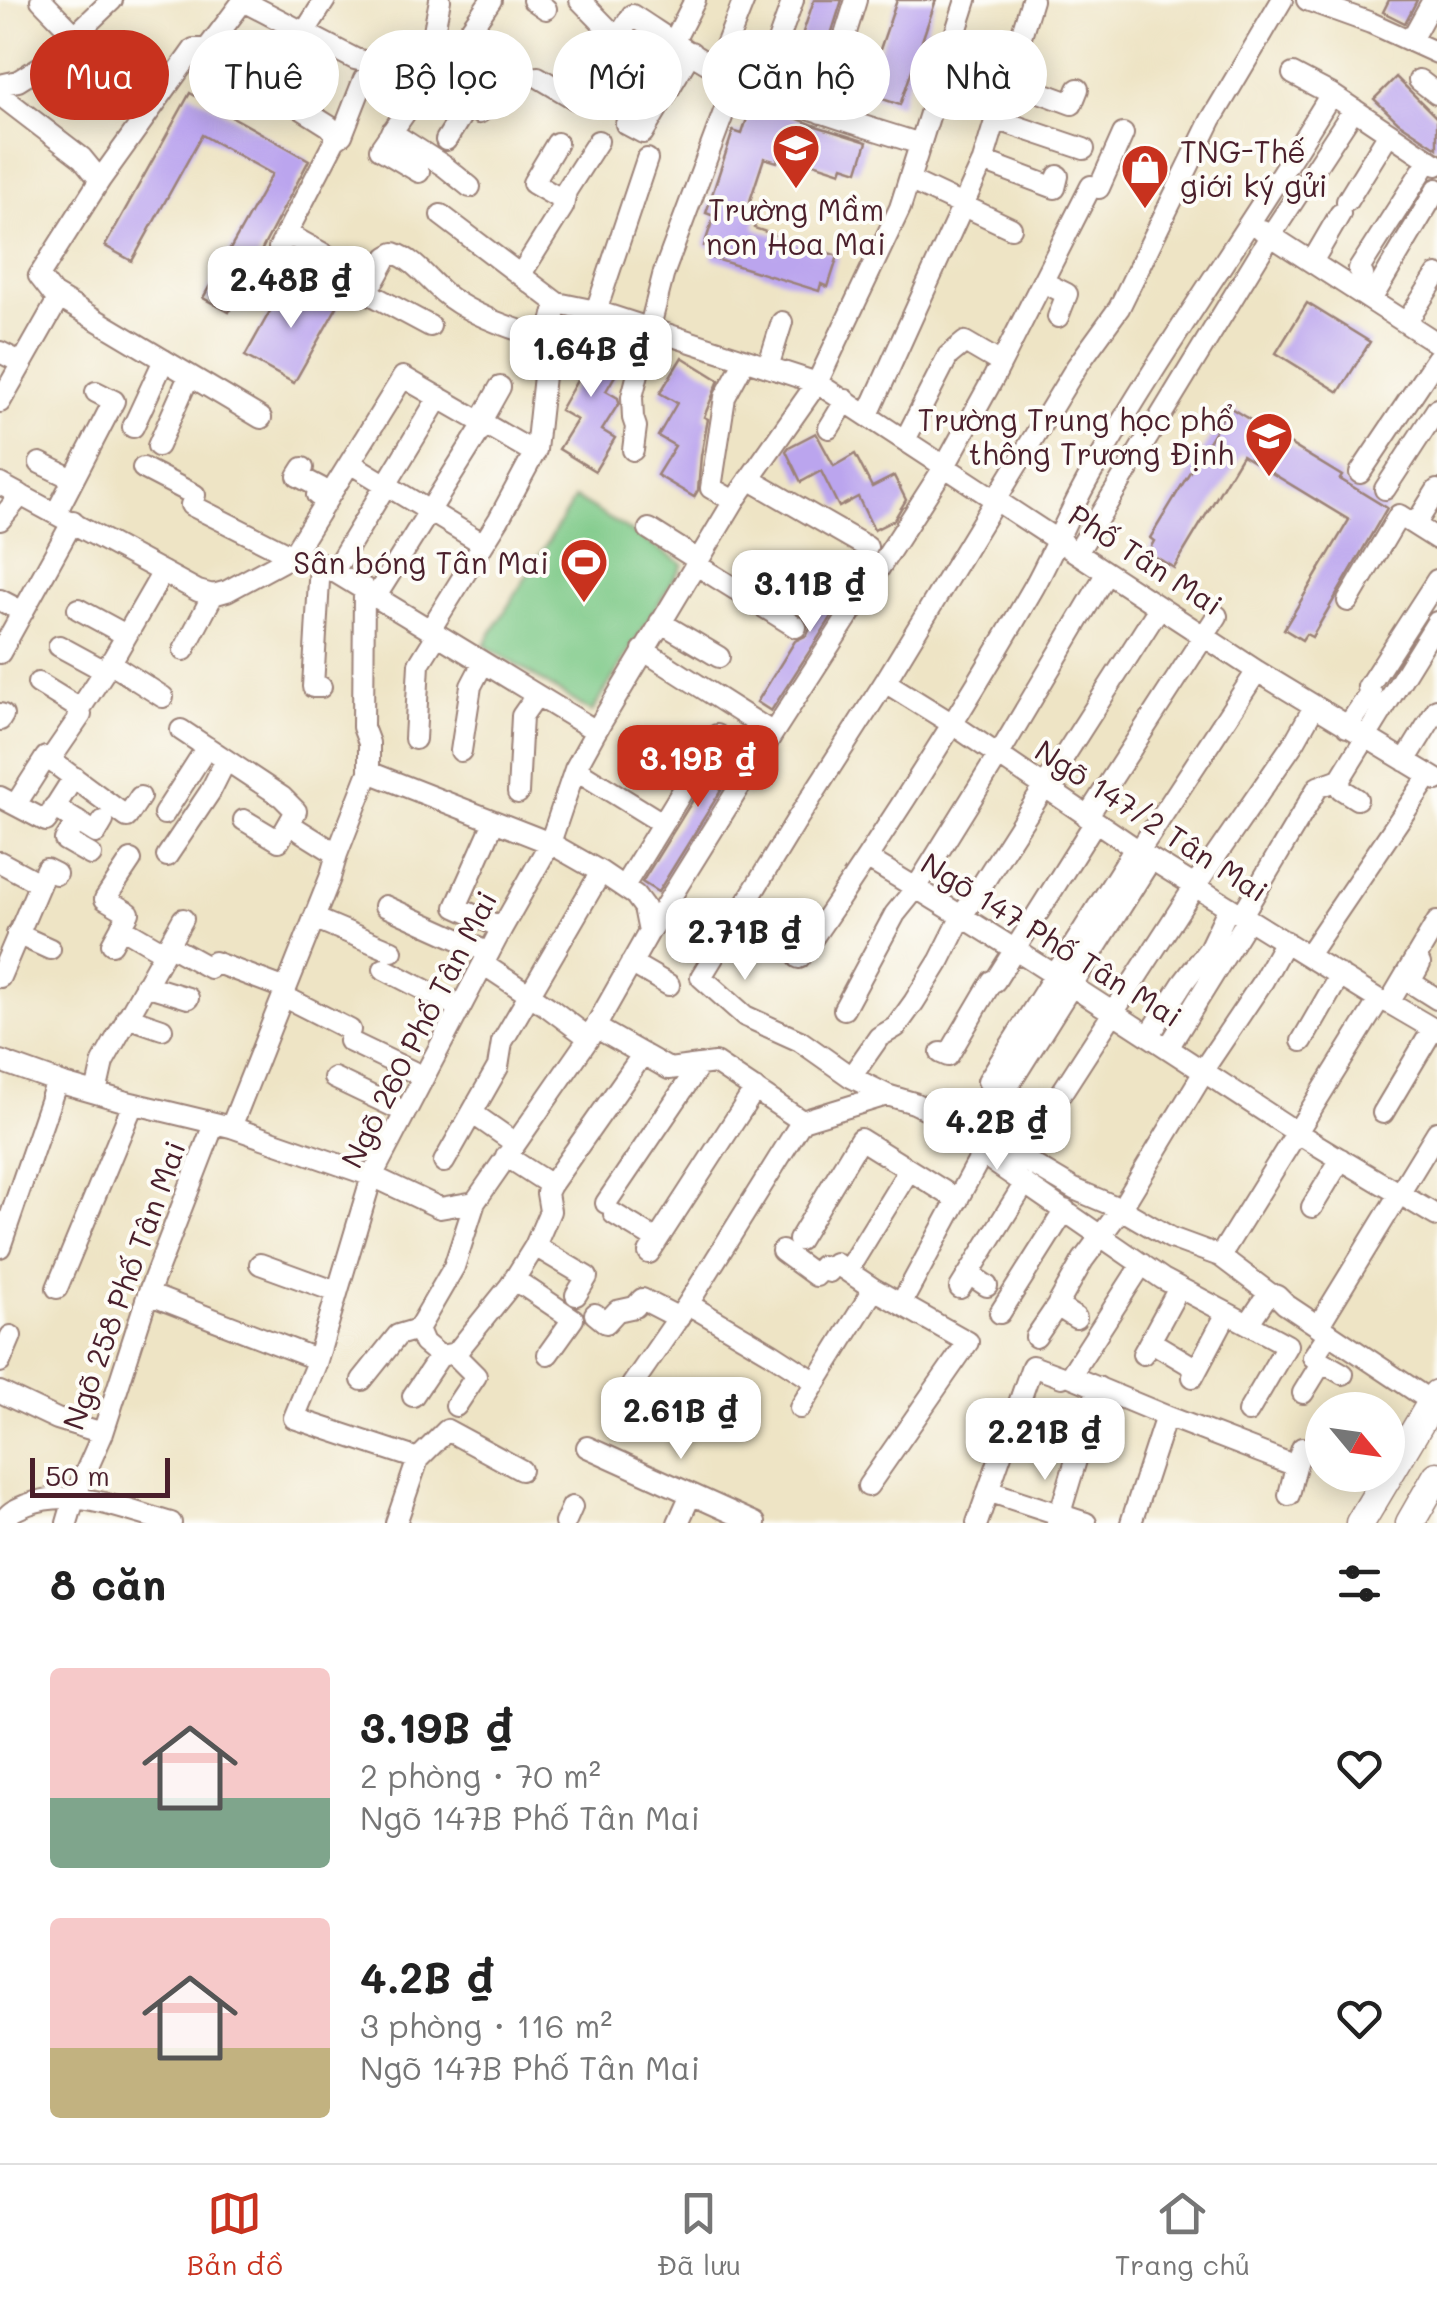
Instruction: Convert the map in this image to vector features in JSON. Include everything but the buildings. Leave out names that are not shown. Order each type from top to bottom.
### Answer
[{"type":"main road","points":[[1405,1438],[1435,1400]]},
{"type":"main road","points":[[1410,1523],[1437,1476]]},
{"type":"main road","points":[[1360,1523],[1370,1492]]},
{"type":"street","points":[[41,0],[70,30]]},
{"type":"street","points":[[78,30],[112,0]]},
{"type":"street","points":[[221,30],[242,0],[298,30]]},
{"type":"street","points":[[306,30],[325,0]]},
{"type":"street","points":[[434,30],[440,0]]},
{"type":"street","points":[[468,30],[491,0]]},
{"type":"street","points":[[580,0],[609,30]]},
{"type":"street","points":[[737,30],[744,0]]},
{"type":"street","points":[[782,30],[793,0]]},
{"type":"street","points":[[847,30],[856,0]]},
{"type":"street","points":[[957,30],[966,0]]},
{"type":"street","points":[[1023,30],[1032,0]]},
{"type":"street","points":[[1282,0],[1211,120],[1119,308],[1077,366],[701,978],[745,1016],[800,1042],[851,1078],[928,1110],[986,1146],[1020,1158],[1170,1238],[1220,1256],[1268,1293],[1435,1400]]},
{"type":"street","points":[[1306,0],[1437,53]]},
{"type":"street","points":[[1410,40],[1433,0]]},
{"type":"street","points":[[687,7],[682,46],[702,58]]},
{"type":"street","points":[[623,30],[632,15],[656,30]]},
{"type":"street","points":[[189,57],[100,180],[38,276],[59,298],[261,418]]},
{"type":"street","points":[[0,85],[30,73]]},
{"type":"street","points":[[1293,74],[1332,94],[1433,163],[1359,269],[1363,275],[1363,295]]},
{"type":"street","points":[[1419,80],[1437,94]]},
{"type":"street","points":[[1047,96],[1072,104],[1078,88]]},
{"type":"street","points":[[335,140],[342,135],[359,92]]},
{"type":"street","points":[[799,958],[868,859],[1036,584],[1100,457],[1332,94]]},
{"type":"street","points":[[0,95],[82,158],[100,180]]},
{"type":"street","points":[[1077,553],[1271,236],[1354,110]]},
{"type":"street","points":[[320,120],[336,133],[335,140],[283,240],[369,279],[375,278],[396,244],[447,296],[509,328],[548,338]]},
{"type":"street","points":[[400,120],[380,149],[419,172]]},
{"type":"street","points":[[446,140],[459,120]]},
{"type":"street","points":[[626,124],[643,134],[649,120]]},
{"type":"street","points":[[633,450],[636,426],[632,396],[664,272],[712,120]]},
{"type":"street","points":[[844,120],[920,144]]},
{"type":"street","points":[[550,843],[575,769],[643,650],[734,501],[817,383],[894,223],[928,120]]},
{"type":"street","points":[[868,415],[983,162],[995,120]]},
{"type":"street","points":[[998,120],[1084,149]]},
{"type":"street","points":[[391,132],[470,186]]},
{"type":"street","points":[[1312,262],[1389,133]]},
{"type":"street","points":[[362,1380],[398,1335],[418,1329],[454,1267],[475,1202],[592,1032],[772,733],[945,466],[1092,186],[1099,188],[1123,134]]},
{"type":"street","points":[[521,274],[598,141]]},
{"type":"street","points":[[558,143],[533,182],[564,201]]},
{"type":"street","points":[[983,162],[1055,188],[1058,176]]},
{"type":"street","points":[[596,311],[600,276],[623,200],[640,166]]},
{"type":"street","points":[[909,180],[1011,228]]},
{"type":"street","points":[[1363,295],[1437,189]]},
{"type":"street","points":[[414,739],[419,664],[433,632],[535,453],[548,338],[557,303],[441,215]]},
{"type":"street","points":[[1251,223],[1437,343]]},
{"type":"street","points":[[1406,323],[1437,275]]},
{"type":"street","points":[[369,279],[372,295],[430,326]]},
{"type":"street","points":[[1043,282],[1067,294],[1058,317]]},
{"type":"street","points":[[0,402],[59,298]]},
{"type":"street","name":"Phố Tân Mai","points":[[557,303],[596,311],[817,383],[1257,671],[1433,778]]},
{"type":"street","points":[[768,367],[782,322]]},
{"type":"street","points":[[906,440],[948,356],[965,342],[1001,362]]},
{"type":"street","points":[[0,352],[22,363]]},
{"type":"street","points":[[1360,473],[1437,358]]},
{"type":"street","points":[[133,427],[164,360]]},
{"type":"street","points":[[734,501],[711,488],[725,397],[746,360]]},
{"type":"street","points":[[158,446],[189,376]]},
{"type":"street","points":[[0,484],[213,596],[292,556],[403,377],[535,453]]},
{"type":"street","points":[[500,387],[430,511],[370,592],[363,727],[369,743],[370,772],[550,843],[602,872],[636,895],[644,907],[649,932]]},
{"type":"street","points":[[0,653],[23,612],[65,517],[89,434],[114,401],[96,392]]},
{"type":"street","points":[[321,687],[314,686],[327,567],[386,484],[438,397]]},
{"type":"street","points":[[829,428],[846,400]]},
{"type":"street","points":[[1385,489],[1437,409]]},
{"type":"street","points":[[350,462],[482,543]]},
{"type":"street","points":[[40,463],[73,480]]},
{"type":"street","points":[[143,468],[194,495],[191,505],[292,556],[327,567],[596,731]]},
{"type":"street","points":[[303,468],[298,476],[320,488],[317,495],[326,501]]},
{"type":"street","points":[[749,479],[867,547]]},
{"type":"street","points":[[1348,601],[1407,520],[1437,490]]},
{"type":"street","points":[[0,520],[21,494]]},
{"type":"street","points":[[1407,520],[1437,539]]},
{"type":"street","points":[[648,529],[796,627]]},
{"type":"street","points":[[50,760],[81,715],[78,712],[164,572]]},
{"type":"street","points":[[844,1009],[895,914],[916,888],[998,756],[1106,574]]},
{"type":"street","points":[[1347,727],[1437,580]]},
{"type":"street","points":[[184,650],[213,596]]},
{"type":"street","points":[[0,600],[23,612]]},
{"type":"street","points":[[851,1078],[878,1037],[896,1027],[914,1002],[962,916],[1159,608]]},
{"type":"street","points":[[78,609],[126,636]]},
{"type":"street","points":[[942,1053],[948,1056],[992,981],[995,982],[1217,616]]},
{"type":"street","points":[[660,622],[719,658]]},
{"type":"street","points":[[1357,798],[1340,789],[1340,780],[1437,622]]},
{"type":"street","points":[[59,646],[163,697]]},
{"type":"street","points":[[643,650],[772,733]]},
{"type":"street","points":[[461,751],[470,686],[483,663]]},
{"type":"street","points":[[996,1087],[1257,671]]},
{"type":"street","name":"Ngõ 147/2 Tân Mai","points":[[885,682],[1142,853],[1435,1030]]},
{"type":"street","points":[[38,683],[80,709]]},
{"type":"street","points":[[518,793],[522,716],[536,696]]},
{"type":"street","points":[[1020,1158],[1314,707]]},
{"type":"street","points":[[1405,761],[1437,708]]},
{"type":"street","points":[[182,730],[282,797],[296,811],[279,841],[244,820]]},
{"type":"street","points":[[624,886],[717,736]]},
{"type":"street","points":[[164,814],[207,748]]},
{"type":"street","points":[[74,777],[46,821],[8,801],[46,757],[74,777],[127,817],[140,797]]},
{"type":"street","points":[[167,856],[210,792],[226,760]]},
{"type":"street","points":[[575,769],[662,823]]},
{"type":"street","name":"Ngõ 258 Phố Tân Mai","points":[[67,1523],[148,1294],[284,993],[370,772]]},
{"type":"street","points":[[1308,955],[1433,778]]},
{"type":"street","points":[[1168,1048],[1240,914],[1318,787],[1340,780]]},
{"type":"street","points":[[54,807],[96,833],[104,821]]},
{"type":"street","points":[[77,821],[66,840],[90,855]]},
{"type":"street","points":[[494,822],[456,907],[502,928]]},
{"type":"street","points":[[289,824],[337,854]]},
{"type":"street","name":"Ngõ 260 Phố Tân Mai","points":[[418,1459],[294,1418],[372,1176],[550,843]]},
{"type":"street","name":"Ngõ 147 Phố Tân Mai","points":[[868,859],[1296,1132],[1437,1216]]},
{"type":"street","points":[[131,860],[105,899],[129,912],[116,936],[166,948],[210,968],[214,962],[284,993],[424,1077]]},
{"type":"street","points":[[0,862],[48,879],[17,934],[0,977]]},
{"type":"street","points":[[444,1162],[498,1068],[502,1042],[528,994],[602,872]]},
{"type":"street","points":[[384,906],[486,958],[528,994],[592,1032],[670,1069],[715,1063],[802,1121]]},
{"type":"street","points":[[1149,1036],[1208,949],[1240,914]]},
{"type":"street","points":[[314,918],[388,960],[460,1008]]},
{"type":"street","points":[[96,1093],[103,1062],[183,919]]},
{"type":"street","points":[[1220,1256],[1296,1132],[1437,922]]},
{"type":"street","points":[[17,934],[50,948]]},
{"type":"street","points":[[1437,938],[1410,982],[1437,1000]]},
{"type":"street","points":[[1036,1337],[1121,1209],[1285,942]]},
{"type":"street","points":[[631,963],[669,985]]},
{"type":"street","points":[[1302,1041],[1340,975]]},
{"type":"street","points":[[145,985],[188,998]]},
{"type":"street","points":[[127,1018],[162,1029]]},
{"type":"street","points":[[1383,1113],[1435,1030]]},
{"type":"street","points":[[412,1396],[479,1327],[514,1279],[535,1246],[550,1211],[547,1193],[551,1185],[643,1054]]},
{"type":"street","points":[[1,1064],[222,1126],[372,1176],[440,1208],[475,1202]]},
{"type":"street","points":[[699,1066],[610,1208],[653,1246],[754,1089]]},
{"type":"street","points":[[334,1078],[405,1112]]},
{"type":"street","points":[[0,1247],[57,1081]]},
{"type":"street","points":[[698,1427],[632,1386],[802,1121],[888,1095]]},
{"type":"street","points":[[58,1288],[133,1104]]},
{"type":"street","points":[[472,1114],[551,1185]]},
{"type":"street","points":[[1303,1393],[1324,1329],[1398,1193],[1437,1132]]},
{"type":"street","points":[[868,1486],[968,1342],[874,1290],[835,1263],[830,1272],[822,1266],[816,1276],[790,1245],[860,1139],[958,1200]]},
{"type":"street","points":[[986,1146],[1024,1184],[1142,1264],[1287,1345],[1248,1412]]},
{"type":"street","points":[[901,1304],[986,1146]]},
{"type":"street","points":[[1312,1207],[1341,1159]]},
{"type":"street","points":[[847,1271],[909,1170]]},
{"type":"street","points":[[972,1283],[1024,1184]]},
{"type":"street","points":[[1000,1313],[1065,1210]]},
{"type":"street","points":[[535,1246],[587,1277],[576,1294]]},
{"type":"street","points":[[260,1264],[336,1292]]},
{"type":"street","points":[[1142,1264],[1070,1376],[1296,1466]]},
{"type":"street","points":[[514,1279],[573,1319],[548,1354]]},
{"type":"street","points":[[1179,1288],[1146,1348],[1195,1373],[1227,1313]]},
{"type":"street","points":[[800,1408],[874,1290]]},
{"type":"street","points":[[1248,1324],[1268,1293]]},
{"type":"street","points":[[148,1294],[316,1359]]},
{"type":"street","points":[[595,1314],[606,1323],[617,1311],[635,1306],[642,1299],[683,1311],[771,1352],[816,1382]]},
{"type":"street","points":[[1057,1306],[1076,1318]]},
{"type":"street","points":[[418,1329],[424,1343],[457,1357],[476,1376],[456,1406]]},
{"type":"street","points":[[0,1362],[11,1336]]},
{"type":"street","points":[[1312,1357],[1343,1374]]},
{"type":"street","points":[[977,1523],[1032,1366],[1062,1377]]},
{"type":"street","points":[[1058,1519],[1098,1387]]},
{"type":"street","points":[[0,1392],[57,1419],[102,1433]]},
{"type":"street","points":[[1131,1523],[1166,1416]]},
{"type":"street","points":[[396,1523],[418,1459],[447,1430],[521,1470]]},
{"type":"street","points":[[587,1447],[755,1523]]},
{"type":"street","points":[[1289,1495],[1302,1448],[1305,1449]]},
{"type":"street","points":[[988,1491],[1058,1519],[1086,1523]]},
{"type":"street","points":[[678,1523],[691,1494]]},
{"type":"street","points":[[2,1523],[9,1512],[43,1498],[75,1496],[171,1523]]},
{"type":"green space","name":"Sân bóng Tân Mai","points":[[575,498],[683,564],[592,712],[484,645]]},
{"type":"place","name":"Trường Mầm non Hoa Mai","points":[[796,190]]},
{"type":"place","name":"TNG-Thế giới ký gửi","points":[[1145,210]]},
{"type":"place","name":"Trường Trung học phổ thông Trương Định","points":[[1269,478]]},
{"type":"place","name":"Sân bóng Tân Mai","points":[[584,604]]}]
